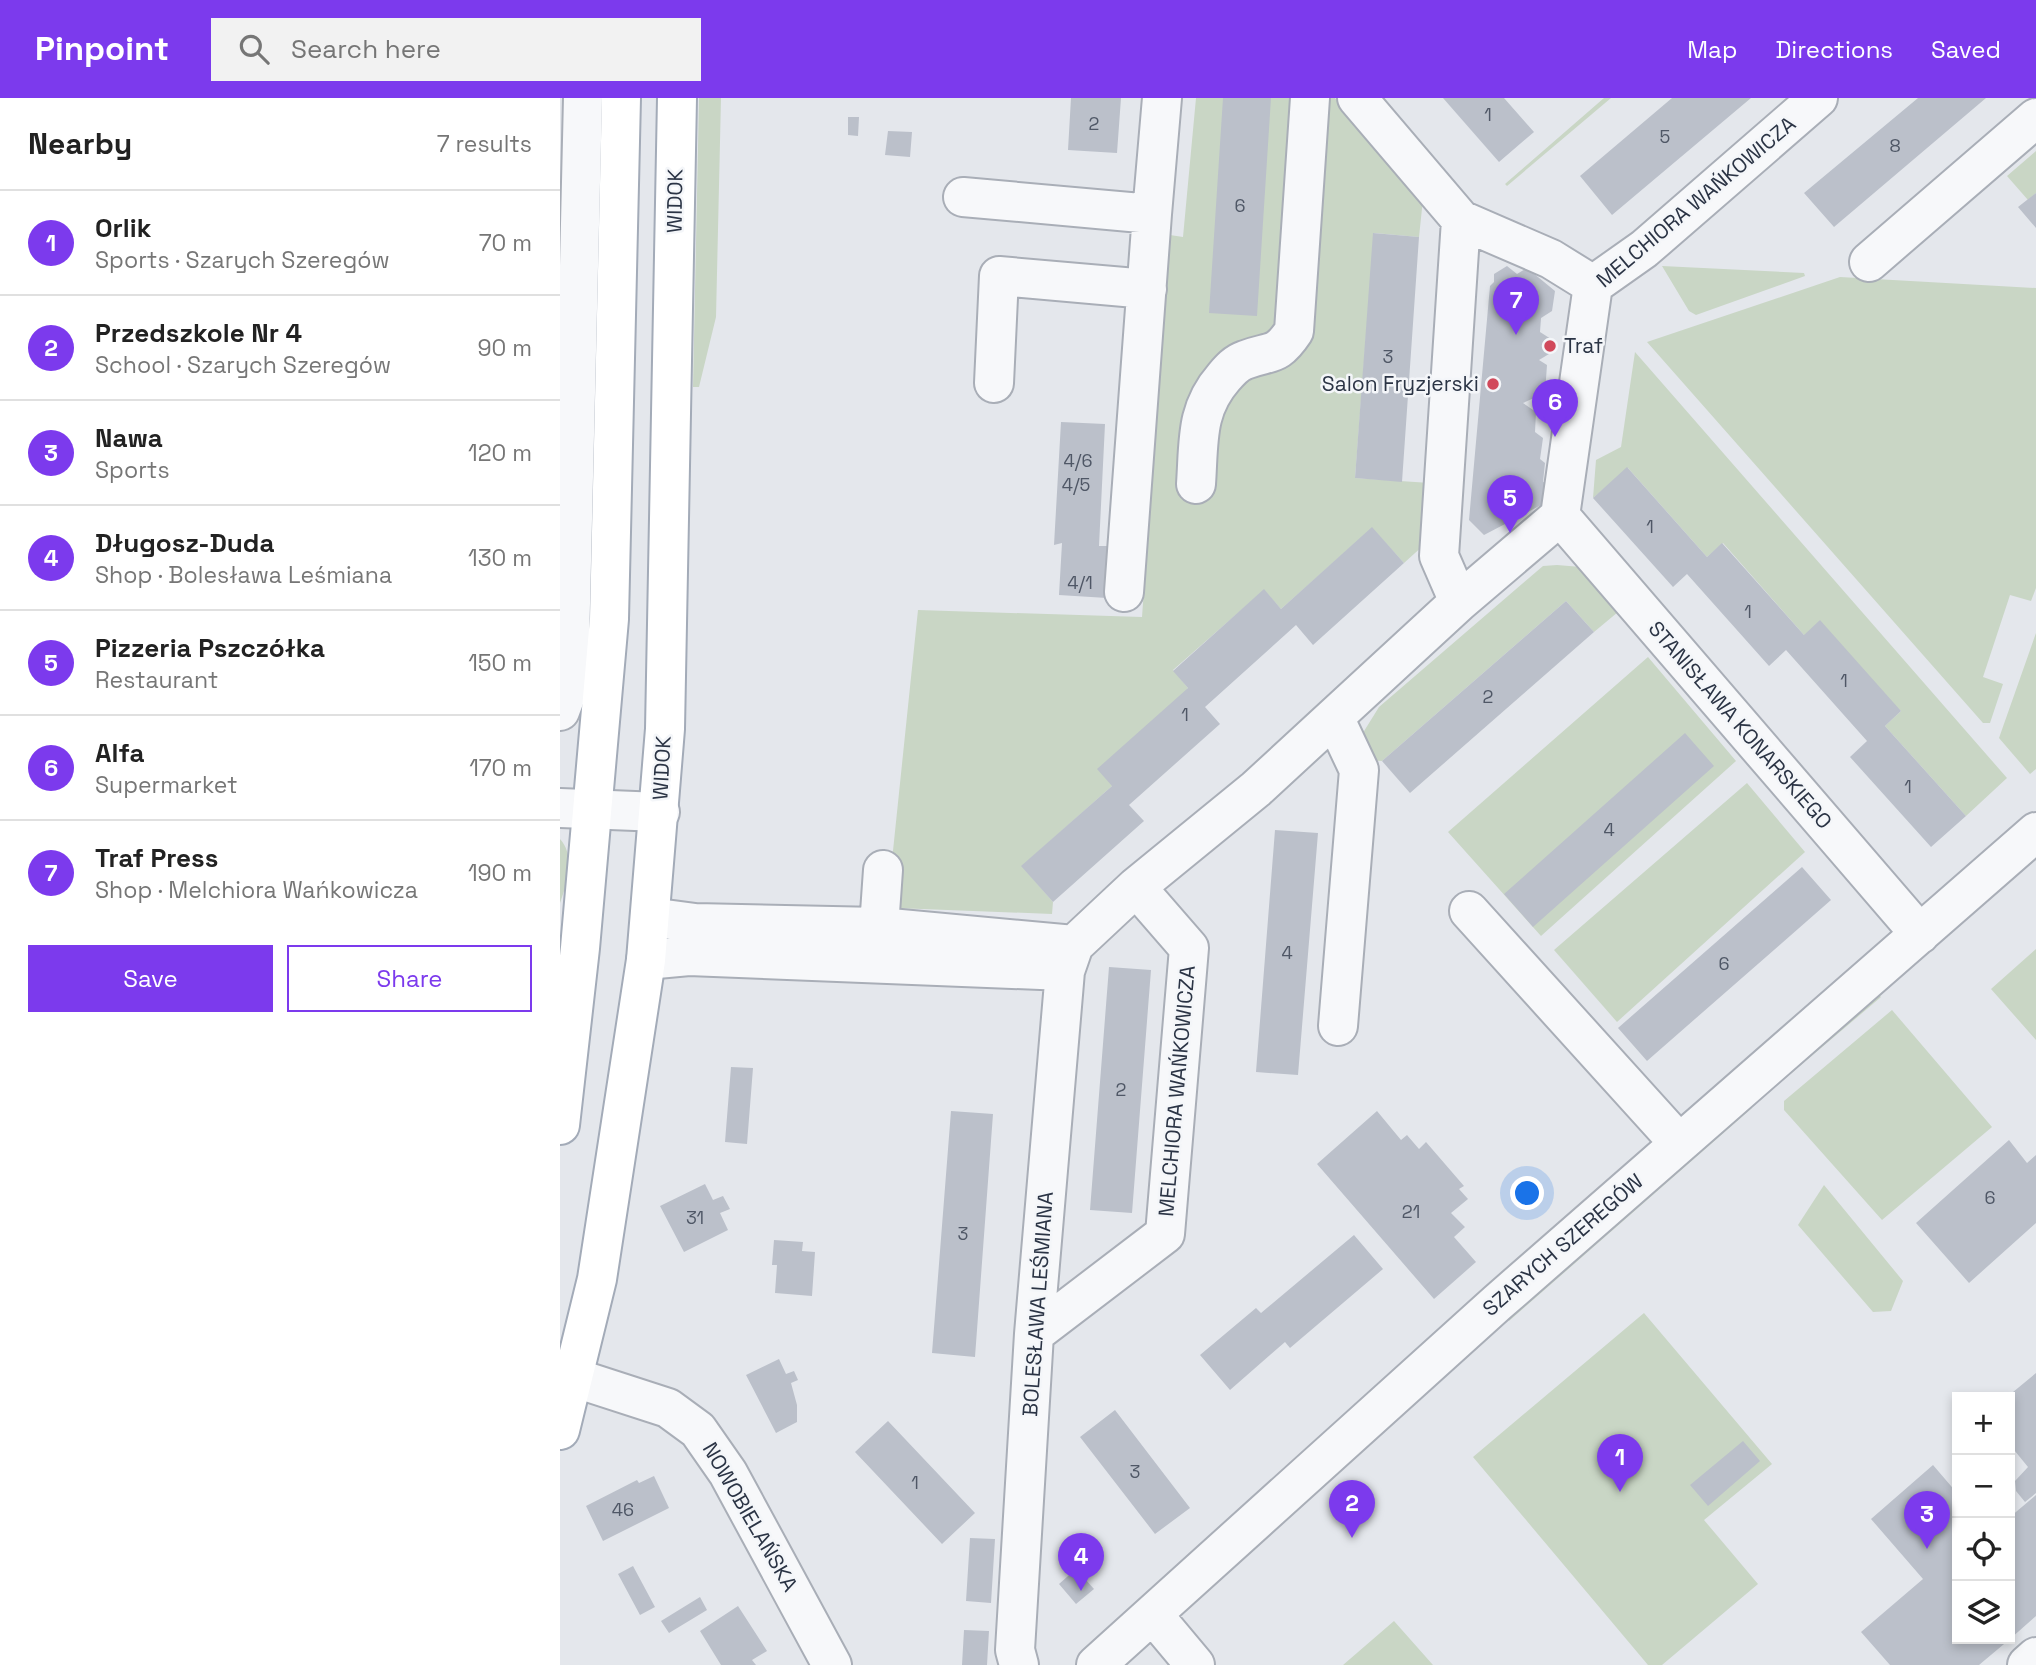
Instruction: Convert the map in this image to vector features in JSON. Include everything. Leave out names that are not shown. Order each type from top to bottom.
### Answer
[{"type":"main road","points":[[560,1125],[576,808],[612,551],[621,98]]},
{"type":"main road","name":"WIDOK","points":[[560,1430],[567,1375],[603,1243],[646,960],[660,812],[665,729],[677,98]]},
{"type":"street","points":[[560,711],[569,688],[583,98]]},
{"type":"street","points":[[1125,592],[1162,98]]},
{"type":"street","points":[[1196,484],[1200,417],[1213,390],[1233,367],[1247,359],[1256,359],[1283,348],[1294,331],[1310,98]]},
{"type":"street","points":[[1357,98],[1461,220],[1551,259],[1593,285]]},
{"type":"street","name":"MELCHIORA WAŃKOWICZA","points":[[1560,516],[1593,285],[1644,249],[1818,98]]},
{"type":"street","points":[[1869,262],[2036,118]]},
{"type":"street","points":[[963,197],[1152,214]]},
{"type":"street","points":[[1459,602],[1439,556],[1461,220]]},
{"type":"street","points":[[994,383],[999,276],[1147,289]]},
{"type":"street","points":[[646,960],[690,956],[1070,958],[1136,887],[1256,789],[1459,602],[1560,516]]},
{"type":"street","name":"STANISŁAWA KONARSKIEGO","points":[[1560,516],[1920,934]]},
{"type":"street","points":[[1334,717],[1360,770],[1338,1026]]},
{"type":"street","points":[[576,808],[660,812]]},
{"type":"street","name":"SZARYCH SZEREGÓW","points":[[1096,1665],[1497,1303],[2036,832]]},
{"type":"street","points":[[879,928],[883,870]]},
{"type":"street","name":"MELCHIORA WAŃKOWICZA","points":[[1034,1334],[1165,1234],[1189,948],[1136,887]]},
{"type":"street","points":[[1469,911],[1679,1143]]},
{"type":"street","points":[[650,917],[695,923],[879,928],[1070,958]]},
{"type":"street","name":"BOLESŁAWA LEŚMIANA","points":[[1019,1665],[1015,1650],[1034,1334],[1070,958]]},
{"type":"street","name":"NOWOBIELAŃSKA","points":[[567,1375],[668,1408],[698,1430],[728,1473],[832,1665]]},
{"type":"street","points":[[1154,1615],[1195,1665]]},
{"type":"street","points":[[2026,1665],[2036,1657]]},
{"type":"green space","points":[[699,98],[721,98],[716,317],[699,387],[693,387]]},
{"type":"green space","points":[[1196,98],[1335,98],[1423,199],[1419,237],[1374,233],[1355,478],[1430,483],[1425,544],[1404,563],[1372,528],[1281,609],[1264,590],[1173,670],[1188,688],[1112,786],[1022,866],[1053,902],[1052,914],[896,908],[891,870],[918,610],[1142,617],[1170,235],[1183,237]]},
{"type":"green space","points":[[1604,98],[1611,98],[1507,186],[1505,184]]},
{"type":"green space","points":[[2036,151],[2036,193],[2028,200],[2007,176]]},
{"type":"green space","points":[[1662,266],[1804,273],[1805,276],[1696,315],[1689,311]]},
{"type":"green space","points":[[1840,277],[2036,288],[2036,588],[2031,601],[2010,595],[1983,677],[2003,684],[1990,723],[1983,723],[1647,342]]},
{"type":"green space","points":[[1635,352],[2007,778],[1966,816],[1885,726],[1901,711],[1804,635],[1723,543],[1707,557],[1628,468],[1593,498],[1596,460],[1621,447]]},
{"type":"green space","points":[[1543,566],[1581,567],[1618,612],[1594,632],[1566,601],[1382,761],[1366,760],[1361,736],[1379,707]]},
{"type":"green space","points":[[2036,633],[2036,769],[2030,774],[1999,738]]},
{"type":"green space","points":[[1648,657],[1736,761],[1541,936],[1448,832]]},
{"type":"green space","points":[[1747,783],[1805,852],[1617,1022],[1554,950]]},
{"type":"green space","points":[[560,839],[568,854],[569,870],[560,903]]},
{"type":"green space","points":[[2036,949],[2036,1040],[1991,989]]},
{"type":"green space","points":[[1873,989],[1881,997],[1775,1087],[1779,1071]]},
{"type":"green space","points":[[1892,1010],[1992,1127],[1882,1220],[1784,1110],[1784,1101]]},
{"type":"green space","points":[[1738,1107],[1752,1108],[1509,1321],[1511,1303]]},
{"type":"green space","points":[[1824,1185],[1903,1281],[1891,1311],[1873,1312],[1798,1225]]},
{"type":"green space","points":[[1644,1313],[1772,1464],[1704,1520],[1758,1584],[1662,1665],[1648,1665],[1473,1457]]},
{"type":"green space","points":[[1394,1621],[1433,1665],[1343,1665]]},
{"type":"building","points":[[1071,98],[1121,98],[1117,153],[1068,150]]},
{"type":"building","points":[[1223,98],[1271,98],[1257,316],[1209,313]]},
{"type":"building","points":[[1443,98],[1504,98],[1534,132],[1499,162]]},
{"type":"building","points":[[1672,98],[1751,98],[1612,215],[1580,176]]},
{"type":"building","points":[[1918,98],[1986,98],[1834,227],[1804,193]]},
{"type":"building","points":[[848,117],[859,117],[858,136],[848,135]]},
{"type":"building","points":[[888,131],[912,132],[910,157],[885,155]]},
{"type":"building","points":[[2036,193],[2036,228],[2018,207]]},
{"type":"building","points":[[1373,233],[1419,237],[1402,482],[1355,478]]},
{"type":"building","points":[[1507,266],[1517,274],[1527,268],[1555,291],[1552,311],[1541,318],[1540,332],[1551,339],[1549,354],[1539,360],[1547,365],[1545,393],[1523,403],[1536,412],[1535,432],[1543,438],[1540,459],[1545,463],[1543,482],[1548,483],[1545,503],[1484,535],[1469,520],[1490,286],[1494,282],[1494,274]]},
{"type":"building","points":[[1061,422],[1105,424],[1099,546],[1110,546],[1107,598],[1059,595],[1062,543],[1054,545]]},
{"type":"building","points":[[1627,467],[1707,557],[1722,543],[1804,635],[1820,620],[1901,711],[1885,726],[1966,816],[1931,847],[1850,757],[1867,741],[1786,650],[1769,666],[1687,574],[1673,587],[1593,498]]},
{"type":"building","points":[[1372,527],[1404,563],[1313,645],[1296,625],[1205,707],[1220,724],[1129,805],[1144,821],[1053,902],[1021,866],[1112,786],[1097,769],[1188,688],[1173,671],[1264,589],[1281,609]]},
{"type":"building","points":[[1566,601],[1594,632],[1410,793],[1382,761]]},
{"type":"building","points":[[1685,733],[1714,766],[1533,927],[1504,894]]},
{"type":"building","points":[[1275,830],[1318,833],[1298,1075],[1256,1072]]},
{"type":"building","points":[[1802,867],[1831,900],[1647,1061],[1618,1028]]},
{"type":"building","points":[[1109,967],[1151,970],[1132,1213],[1090,1210]]},
{"type":"building","points":[[731,1067],[753,1068],[747,1144],[725,1142]]},
{"type":"building","points":[[951,1111],[993,1114],[975,1357],[932,1353]]},
{"type":"building","points":[[1377,1111],[1401,1140],[1407,1135],[1419,1149],[1426,1142],[1464,1186],[1459,1189],[1468,1199],[1451,1213],[1465,1227],[1454,1237],[1476,1262],[1434,1299],[1317,1164]]},
{"type":"building","points":[[2009,1140],[2027,1163],[2036,1155],[2036,1223],[1969,1283],[1916,1223]]},
{"type":"building","points":[[705,1184],[713,1200],[723,1196],[730,1209],[720,1213],[728,1230],[684,1252],[660,1206]]},
{"type":"building","points":[[1354,1235],[1383,1269],[1290,1348],[1285,1342],[1230,1390],[1200,1355],[1256,1308],[1261,1313]]},
{"type":"building","points":[[774,1240],[803,1242],[802,1251],[815,1252],[812,1296],[775,1293],[777,1265],[772,1265]]},
{"type":"building","points":[[779,1359],[786,1374],[794,1371],[798,1380],[791,1383],[797,1405],[797,1422],[776,1433],[746,1375]]},
{"type":"building","points":[[2036,1373],[2036,1493],[2025,1502],[2016,1491],[2015,1481],[2028,1467],[2015,1451],[2013,1392]]},
{"type":"building","points":[[1115,1410],[1190,1508],[1155,1534],[1080,1437]]},
{"type":"building","points":[[888,1421],[975,1513],[942,1544],[855,1452]]},
{"type":"building","points":[[1743,1441],[1760,1461],[1708,1506],[1690,1485]]},
{"type":"building","points":[[1933,1465],[1952,1487],[1952,1644],[2004,1644],[1979,1665],[1890,1665],[1861,1632],[1923,1579],[1871,1519]]},
{"type":"building","points":[[654,1476],[669,1508],[603,1541],[586,1506],[637,1480],[639,1483]]},
{"type":"building","points":[[2036,1495],[2036,1616],[2015,1635],[2015,1518],[2015,1513]]},
{"type":"building","points":[[970,1538],[995,1539],[991,1603],[966,1601]]},
{"type":"building","points":[[633,1566],[655,1607],[640,1615],[618,1574]]},
{"type":"building","points":[[1076,1569],[1094,1589],[1076,1604],[1059,1584]]},
{"type":"building","points":[[700,1597],[707,1610],[669,1633],[661,1621]]},
{"type":"building","points":[[738,1606],[767,1651],[752,1660],[756,1665],[721,1665],[700,1631]]},
{"type":"building","points":[[964,1630],[989,1631],[987,1665],[962,1665]]},
{"type":"place","name":"Traf Press","points":[[1516,335]]},
{"type":"place","name":"Traf","points":[[1550,346]]},
{"type":"place","name":"Salon Fryzjerski","points":[[1493,384]]},
{"type":"place","name":"Alfa","points":[[1555,437]]},
{"type":"place","name":"Pizzeria Pszczółka","points":[[1510,533]]},
{"type":"place","name":"Orlik","points":[[1620,1492]]},
{"type":"place","name":"Przedszkole Nr 4","points":[[1352,1538]]},
{"type":"place","name":"Nawa","points":[[1927,1549]]},
{"type":"place","name":"Długosz-Duda","points":[[1081,1591]]}]
